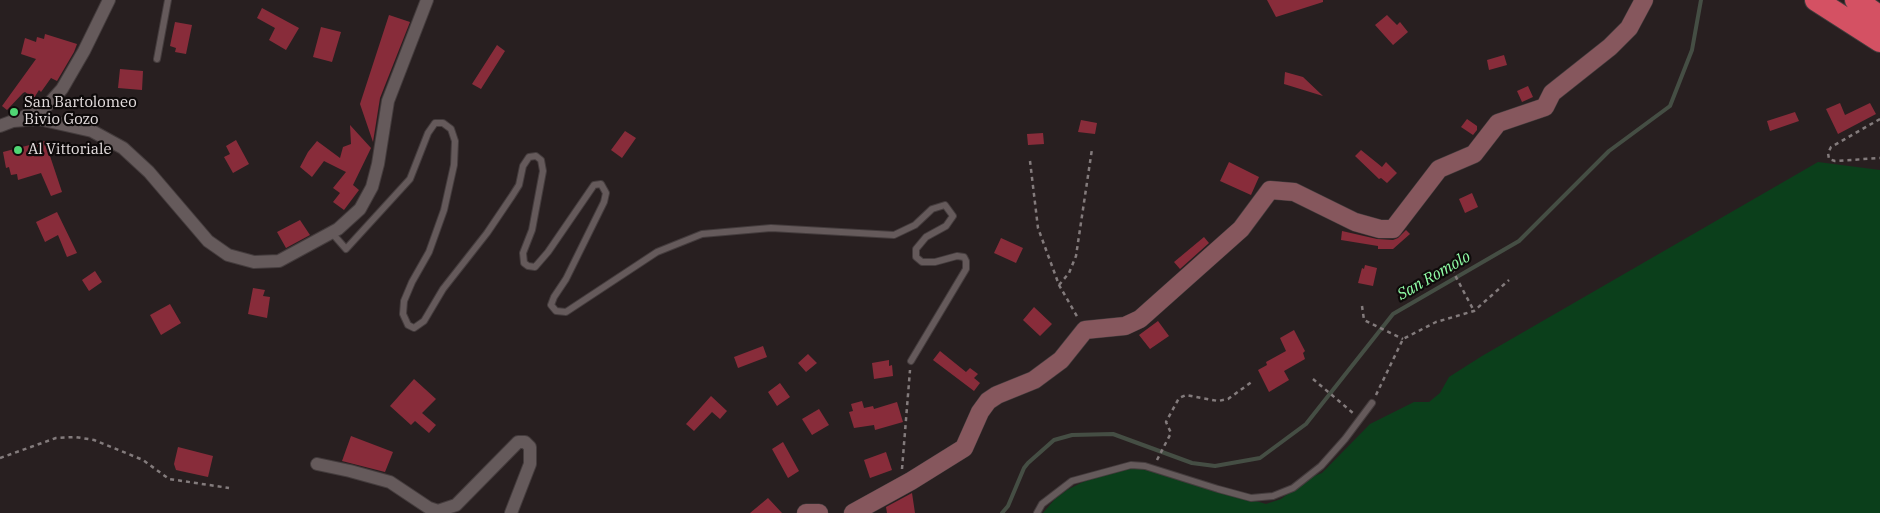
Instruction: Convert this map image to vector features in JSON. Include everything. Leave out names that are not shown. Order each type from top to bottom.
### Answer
[{"type":"highway","points":[[1816,0],[1880,41]]},
{"type":"highway","points":[[1856,0],[1880,17]]},
{"type":"street","points":[[0,126],[44,109],[62,89],[84,51],[109,0]]},
{"type":"street","points":[[0,132],[13,121],[39,119],[92,132],[123,148],[149,172],[208,241],[228,255],[254,262],[279,261],[338,230],[360,209],[372,187],[378,164],[388,101],[427,0]]},
{"type":"street","points":[[854,513],[964,448],[980,412],[988,401],[997,395],[1034,380],[1061,360],[1085,330],[1125,326],[1140,319],[1241,229],[1270,190],[1294,192],[1356,222],[1380,229],[1393,229],[1439,169],[1474,154],[1498,123],[1546,107],[1552,92],[1610,46],[1629,28],[1644,0]]},
{"type":"street","points":[[317,464],[390,482],[429,508],[438,511],[456,505],[518,442],[525,442],[530,447],[530,464],[511,513]]},
{"type":"street","points":[[806,513],[819,513]]},
{"type":"lane","points":[[157,59],[168,0]]},
{"type":"lane","points":[[332,232],[346,249],[410,179],[428,133],[435,124],[443,123],[452,129],[455,141],[454,165],[444,210],[429,252],[412,282],[404,301],[403,314],[408,325],[414,328],[424,321],[443,289],[487,233],[519,185],[523,166],[529,157],[536,156],[541,160],[543,171],[532,230],[523,253],[524,263],[528,266],[535,267],[548,252],[594,185],[602,184],[606,193],[604,202],[566,279],[554,297],[552,305],[556,311],[566,312],[657,252],[702,234],[771,228],[894,235],[915,225],[932,209],[945,205],[953,216],[946,226],[926,237],[916,249],[916,257],[922,262],[935,262],[958,256],[964,257],[966,268],[911,361]]},
{"type":"lane","points":[[1037,513],[1042,504],[1072,481],[1131,465],[1144,466],[1251,498],[1273,496],[1293,488],[1321,466],[1345,439],[1372,403]]},
{"type":"path","points":[[1880,119],[1830,147],[1828,154],[1829,159],[1835,161],[1880,158]]},
{"type":"path","points":[[1058,285],[1069,273],[1076,256],[1092,149]]},
{"type":"path","points":[[1030,161],[1038,228],[1058,285],[1085,330]]},
{"type":"path","points":[[1448,262],[1474,311]]},
{"type":"path","points":[[1372,403],[1403,339],[1436,322],[1474,311],[1509,280]]},
{"type":"path","points":[[1362,306],[1364,320],[1403,339]]},
{"type":"path","points":[[900,487],[911,361]]},
{"type":"path","points":[[1313,379],[1344,406]]},
{"type":"path","points":[[1157,460],[1170,433],[1166,422],[1179,398],[1186,395],[1218,401],[1228,399],[1253,382]]},
{"type":"path","points":[[0,458],[56,438],[75,437],[94,440],[143,460],[170,479],[229,488]]},
{"type":"green space","points":[[1818,162],[1880,170],[1880,513],[1043,513],[1055,499],[1067,490],[1109,470],[1145,469],[1266,504],[1281,499],[1309,478],[1322,473],[1370,424],[1414,402],[1429,402],[1440,393],[1449,377],[1482,356]]},
{"type":"building","points":[[1267,0],[1323,0],[1323,2],[1276,17]]},
{"type":"building","points":[[262,8],[299,28],[286,50],[269,40],[275,28],[257,18]]},
{"type":"building","points":[[389,15],[410,22],[380,98],[373,142],[360,104]]},
{"type":"building","points":[[1387,15],[1397,25],[1400,22],[1408,32],[1393,45],[1375,25]]},
{"type":"building","points":[[175,22],[192,25],[186,54],[175,52],[176,48],[170,46]]},
{"type":"building","points":[[321,27],[341,32],[332,62],[313,57]]},
{"type":"building","points":[[45,34],[77,44],[74,52],[57,81],[51,78],[34,98],[25,92],[23,93],[7,110],[2,106],[36,59],[21,54],[25,38],[36,42],[37,37],[44,39]]},
{"type":"building","points":[[497,45],[505,51],[481,89],[472,84]]},
{"type":"building","points":[[1504,55],[1507,65],[1489,70],[1487,60]]},
{"type":"building","points":[[120,69],[143,71],[142,90],[118,88]]},
{"type":"building","points":[[1285,72],[1303,77],[1323,96],[1284,84]]},
{"type":"building","points":[[1528,86],[1533,97],[1522,102],[1517,91]]},
{"type":"building","points":[[1840,103],[1845,115],[1870,103],[1876,114],[1838,134],[1826,109]]},
{"type":"building","points":[[1795,112],[1799,121],[1770,131],[1767,121]]},
{"type":"building","points":[[1467,119],[1477,126],[1477,130],[1473,135],[1461,127]]},
{"type":"building","points":[[1081,120],[1097,123],[1095,134],[1078,132]]},
{"type":"building","points":[[350,125],[371,148],[353,185],[359,190],[344,210],[333,202],[340,193],[333,188],[346,172],[324,161],[312,177],[300,167],[308,152],[317,141],[340,158],[343,147],[351,144]]},
{"type":"building","points":[[625,131],[636,138],[622,158],[611,150]]},
{"type":"building","points":[[1043,133],[1044,144],[1028,145],[1027,134]]},
{"type":"building","points":[[236,140],[249,164],[233,173],[224,157],[230,154],[226,146]]},
{"type":"building","points":[[45,141],[62,192],[51,196],[41,173],[18,180],[17,174],[11,175],[9,167],[6,168],[3,152]]},
{"type":"building","points":[[1361,150],[1382,167],[1386,162],[1397,173],[1387,183],[1381,178],[1379,179],[1355,156]]},
{"type":"building","points":[[1229,162],[1259,177],[1251,195],[1220,181]]},
{"type":"building","points":[[1472,193],[1478,207],[1465,213],[1459,199]]},
{"type":"building","points":[[57,212],[77,253],[67,257],[58,235],[45,242],[36,222]]},
{"type":"building","points":[[300,220],[310,235],[286,248],[277,232]]},
{"type":"building","points":[[1406,230],[1410,234],[1393,249],[1378,249],[1378,246],[1341,240],[1342,231],[1377,239],[1393,240]]},
{"type":"building","points":[[1204,237],[1209,243],[1180,269],[1174,262]]},
{"type":"building","points":[[1001,238],[1023,248],[1016,263],[994,253]]},
{"type":"building","points":[[1365,265],[1377,268],[1373,286],[1358,283],[1362,268],[1364,269]]},
{"type":"building","points":[[95,271],[102,282],[89,291],[82,280]]},
{"type":"building","points":[[253,288],[265,290],[263,296],[270,297],[267,318],[248,314]]},
{"type":"building","points":[[170,304],[181,323],[161,335],[150,315]]},
{"type":"building","points":[[1034,307],[1052,324],[1040,336],[1023,320]]},
{"type":"building","points":[[1158,321],[1169,336],[1150,349],[1139,335]]},
{"type":"building","points":[[1294,330],[1305,351],[1303,353],[1305,359],[1284,371],[1289,380],[1269,392],[1258,370],[1267,365],[1266,362],[1286,351],[1280,338]]},
{"type":"building","points":[[763,346],[767,357],[738,368],[734,357]]},
{"type":"building","points":[[940,351],[966,372],[970,368],[978,374],[974,378],[980,383],[974,391],[933,360]]},
{"type":"building","points":[[808,354],[817,363],[806,372],[798,363]]},
{"type":"building","points":[[889,360],[889,366],[892,365],[893,376],[874,379],[872,363]]},
{"type":"building","points":[[414,379],[436,399],[422,413],[436,425],[429,433],[415,421],[411,425],[390,406]]},
{"type":"building","points":[[780,383],[790,397],[777,406],[768,392]]},
{"type":"building","points":[[711,396],[727,411],[720,419],[712,412],[694,431],[686,424]]},
{"type":"building","points":[[862,401],[864,408],[873,406],[874,409],[897,402],[903,422],[875,430],[874,425],[854,428],[849,412],[853,411],[851,404]]},
{"type":"building","points":[[819,409],[829,425],[812,435],[802,419]]},
{"type":"building","points":[[351,436],[393,452],[385,472],[342,461]]},
{"type":"building","points":[[783,442],[799,471],[788,478],[772,449]]},
{"type":"building","points":[[178,447],[213,456],[208,477],[176,470],[174,464]]},
{"type":"building","points":[[886,452],[892,470],[870,478],[864,460]]},
{"type":"building","points":[[912,493],[915,513],[887,513],[886,507]]},
{"type":"building","points":[[768,498],[782,513],[750,513]]},
{"type":"waterway","name":"San Romolo","points":[[1002,513],[1008,506],[1024,468],[1028,463],[1054,440],[1072,435],[1113,434],[1192,463],[1215,466],[1260,458],[1306,424],[1393,314],[1519,241],[1609,151],[1670,106],[1692,50],[1701,0]]},
{"type":"place","name":"San Bartolomeo Bivio Gozo","points":[[14,112]]},
{"type":"place","name":"Al Vittoriale","points":[[18,150]]}]
